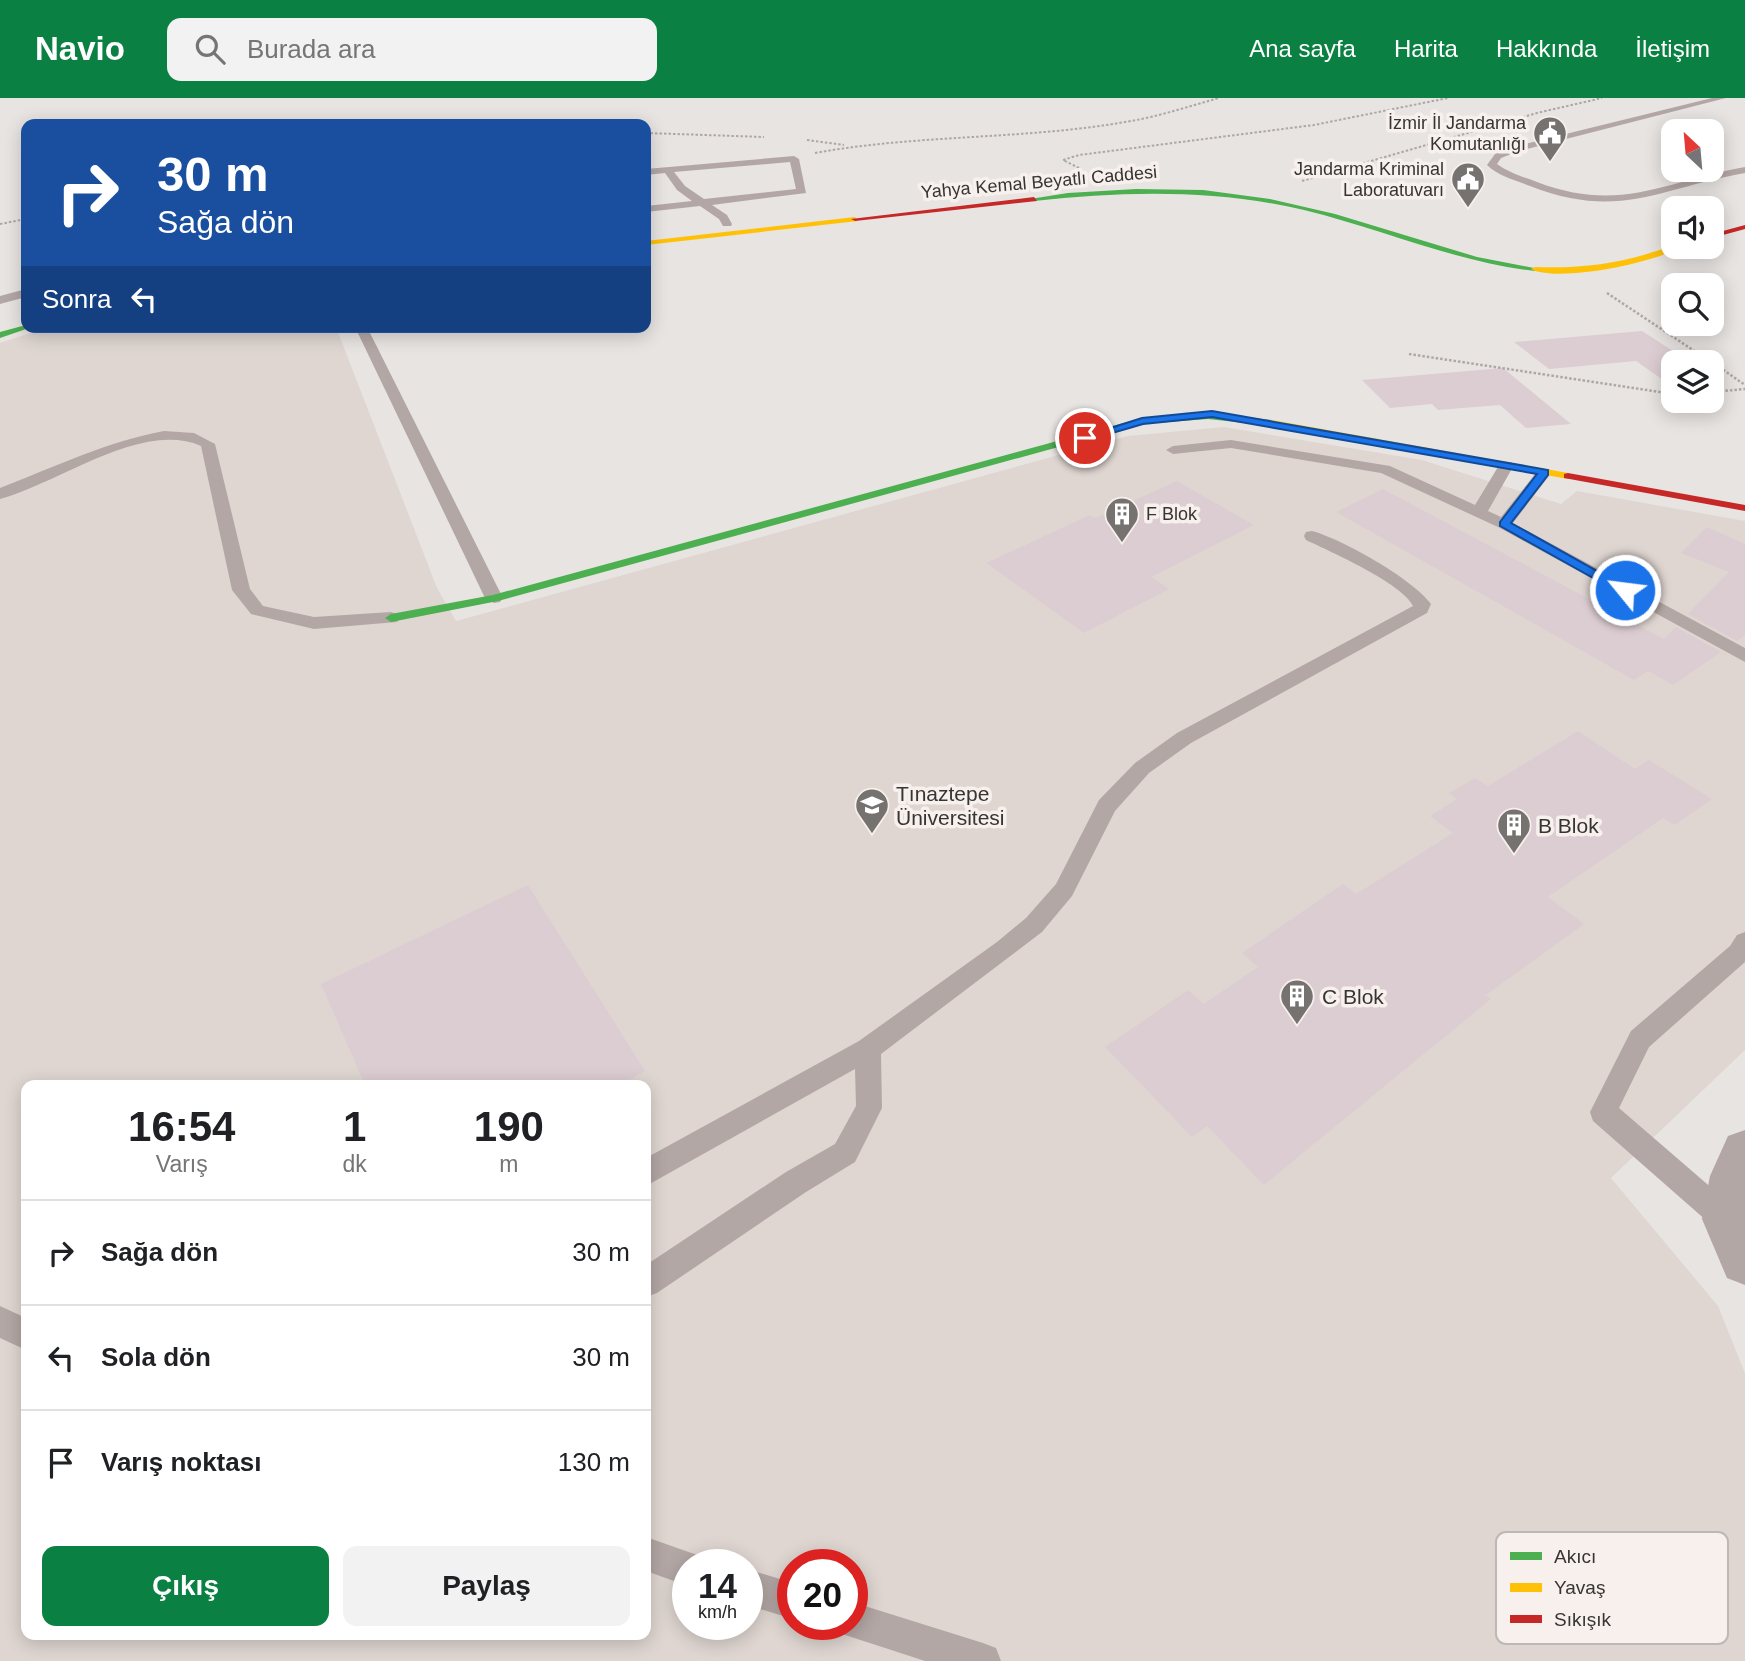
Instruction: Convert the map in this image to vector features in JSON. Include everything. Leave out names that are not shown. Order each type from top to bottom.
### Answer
[{"type":"main road","name":"Yahya Kemal Beyatlı Caddesi","points":[[651,242],[1108,182],[1188,181],[1254,188],[1358,212],[1511,255],[1575,260],[1611,254],[1639,243]]},
{"type":"main road","name":"Yahya Kemal Beyatlı Caddesi","points":[[651,232],[727,224],[781,223],[1094,192],[1163,189],[1220,192],[1271,201],[1350,220],[1465,255],[1534,268],[1606,269],[1639,261],[1661,245]]},
{"type":"main road","points":[[1724,219],[1745,214]]},
{"type":"main road","points":[[1724,233],[1745,227]]},
{"type":"main road","points":[[0,323],[21,317]]},
{"type":"main road","points":[[0,335],[21,329]]},
{"type":"main road","points":[[391,618],[494,598],[1142,421],[1170,417],[1212,414],[1745,508]]},
{"type":"street","points":[[1735,1239],[1734,1176],[1745,1152]]},
{"type":"lane","points":[[1722,98],[1516,149],[1498,156],[1492,165],[1500,171],[1560,193],[1602,200],[1645,194],[1699,178],[1745,170]]},
{"type":"lane","points":[[651,172],[794,159],[802,191],[651,208]]},
{"type":"lane","points":[[668,171],[681,188],[723,217],[727,224]]},
{"type":"lane","points":[[0,300],[21,294]]},
{"type":"lane","points":[[364,333],[494,598]]},
{"type":"lane","points":[[0,494],[133,443],[168,435],[197,439],[208,444],[241,590],[257,610],[280,617],[314,622],[391,618]]},
{"type":"lane","points":[[1173,450],[1231,444],[1385,469],[1504,524],[1745,656]]},
{"type":"lane","points":[[1479,512],[1506,465]]},
{"type":"lane","points":[[1504,524],[1544,472]]},
{"type":"lane","points":[[651,1170],[868,1049],[1034,925],[1064,890],[1107,806],[1142,768],[1184,738],[1421,609],[1422,604],[1418,597],[1403,586],[1312,536]]},
{"type":"lane","points":[[1735,1239],[1603,1112],[1640,1039],[1739,953],[1745,942]]},
{"type":"lane","points":[[651,1279],[796,1182],[845,1153],[869,1108],[868,1049]]},
{"type":"lane","points":[[0,1321],[21,1332]]},
{"type":"lane","points":[[651,1557],[672,1563]]},
{"type":"lane","points":[[868,1625],[983,1661]]},
{"type":"path","points":[[794,159],[848,146],[1020,134],[1131,121],[1219,98]]},
{"type":"path","points":[[1083,170],[1063,160],[1079,155],[1301,127],[1448,98]]},
{"type":"path","points":[[1254,188],[1304,181],[1537,113],[1602,98]]},
{"type":"path","points":[[651,133],[774,138]]},
{"type":"path","points":[[800,139],[848,146]]},
{"type":"path","points":[[0,224],[21,220]]},
{"type":"path","points":[[1606,293],[1693,350]]},
{"type":"path","points":[[1409,354],[1661,392]]},
{"type":"path","points":[[1724,372],[1745,387]]},
{"type":"path","points":[[1724,390],[1745,387]]},
{"type":"shaded area","name":"Tınaztepe Üniversitesi","points":[[31,333],[338,333],[437,588],[456,621],[1128,436],[1224,427],[1422,460],[1561,504],[1577,491],[1745,521],[1745,1050],[1611,1178],[1718,1306],[1745,1373],[1745,1661],[0,1661],[0,343]]},
{"type":"building","points":[[1642,331],[1671,350],[1661,350],[1661,379],[1636,361],[1549,369],[1514,342]]},
{"type":"building","points":[[1503,368],[1571,424],[1526,428],[1500,405],[1438,410],[1432,404],[1390,408],[1362,380]]},
{"type":"building","name":"F Blok","points":[[1177,481],[1254,525],[1151,577],[1169,589],[1084,633],[986,563],[1090,515],[1095,518]]},
{"type":"building","points":[[1383,489],[1664,639],[1676,627],[1721,652],[1673,685],[1648,671],[1634,680],[1336,512]]},
{"type":"building","points":[[1707,527],[1745,544],[1745,635],[1737,641],[1688,614],[1729,572],[1681,553]]},
{"type":"building","points":[[1578,731],[1635,769],[1649,760],[1712,799],[1675,825],[1663,818],[1548,897],[1584,924],[1486,995],[1491,999],[1264,1185],[1207,1126],[1192,1137],[1105,1047],[1188,990],[1204,1004],[1258,967],[1242,953],[1343,884],[1356,894],[1453,833],[1430,816],[1457,799],[1449,793],[1475,778],[1488,786]]},
{"type":"building","points":[[528,885],[645,1071],[630,1080],[363,1080],[321,984]]},
{"type":"traffic: fast","points":[[1034,199],[1136,191],[1236,196],[1304,208],[1447,252],[1535,269]]},
{"type":"traffic: fast","points":[[0,335],[21,329]]},
{"type":"traffic: fast","points":[[391,618],[494,598],[1142,421],[1208,416],[1272,423]]},
{"type":"traffic: slow","points":[[651,242],[855,219]]},
{"type":"traffic: slow","points":[[1535,269],[1607,267],[1661,252]]},
{"type":"traffic: slow","points":[[1272,423],[1568,476]]},
{"type":"traffic: jam","points":[[855,219],[1034,199]]},
{"type":"traffic: jam","points":[[1724,233],[1745,227]]},
{"type":"traffic: jam","points":[[1568,476],[1745,508]]},
{"type":"place","name":"İzmir İl Jandarma Komutanlığı","points":[[1550,163]]},
{"type":"place","name":"Jandarma Kriminal Laboratuvarı","points":[[1468,209]]},
{"type":"place","name":"F Blok","points":[[1122,544]]},
{"type":"place","name":"Tınaztepe Üniversitesi","points":[[872,835]]},
{"type":"place","name":"B Blok","points":[[1514,855]]},
{"type":"place","name":"C Blok","points":[[1297,1026]]},
{"type":"route","points":[[1085,438],[1142,421],[1212,414],[1544,472],[1504,524],[1625,590]]}]
